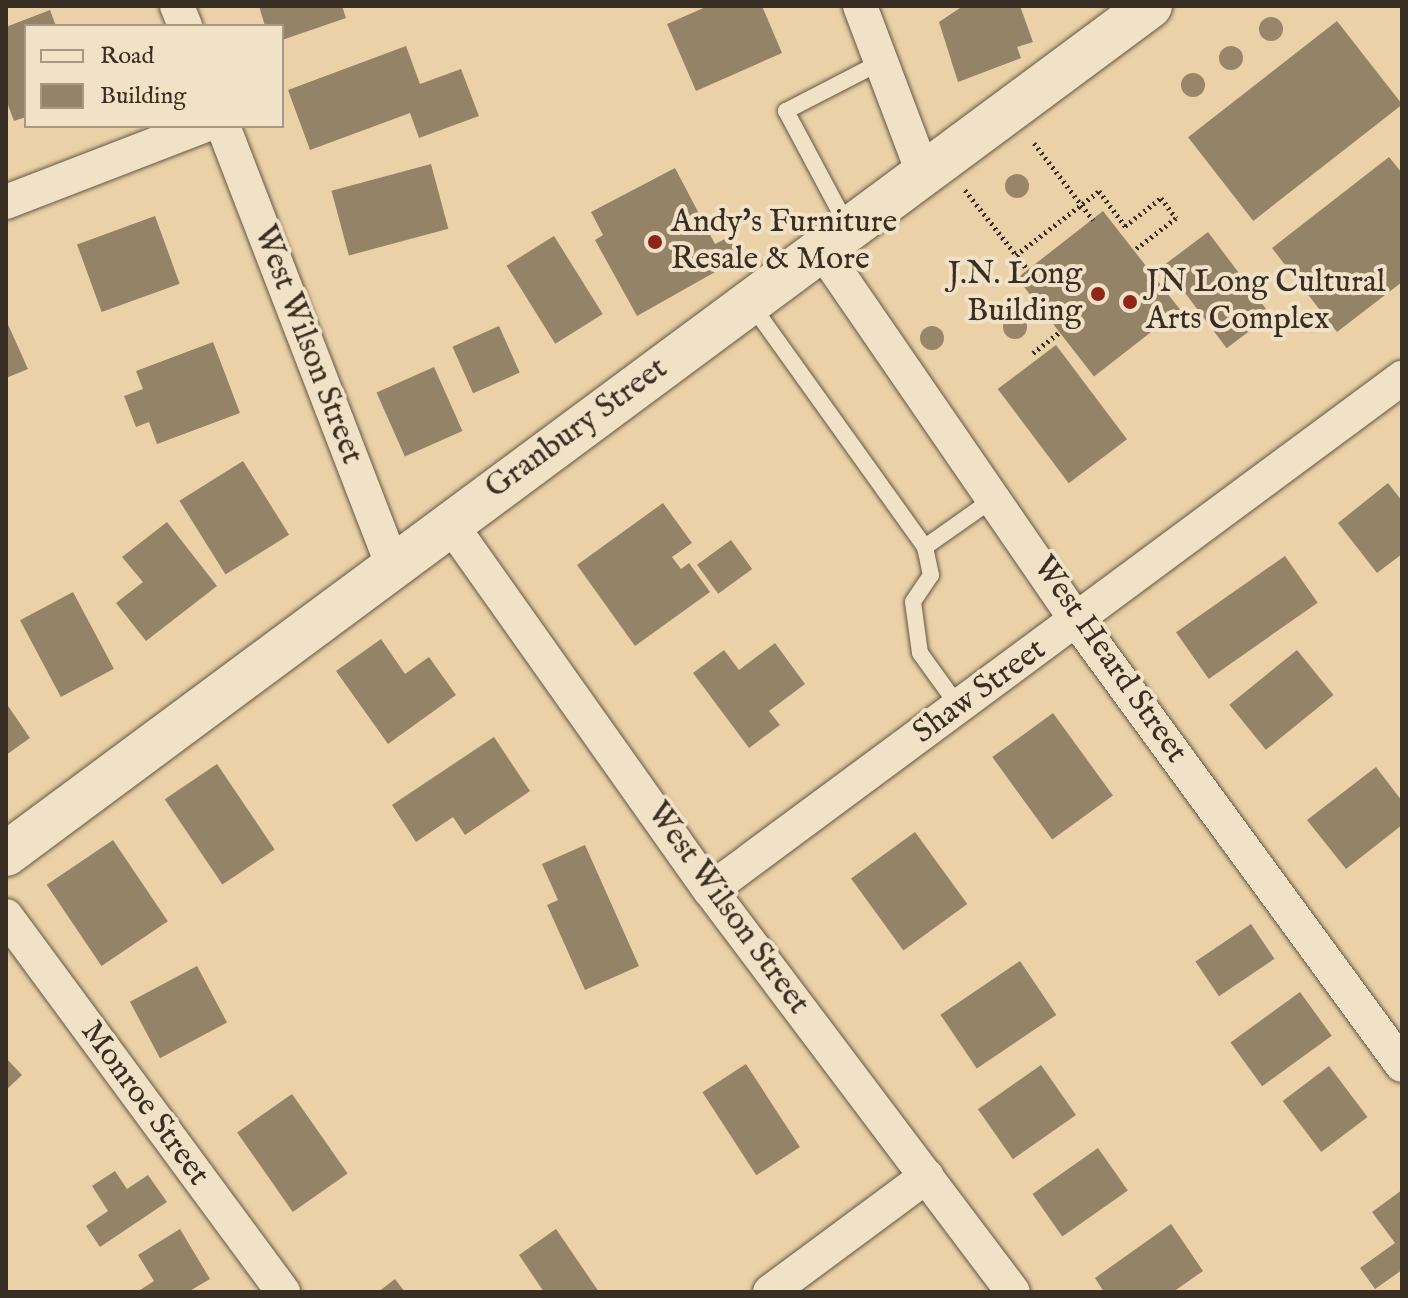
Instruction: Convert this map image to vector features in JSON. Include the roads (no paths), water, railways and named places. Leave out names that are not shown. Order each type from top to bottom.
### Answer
[{"type":"street","points":[[860,6],[881,62],[933,168]]},
{"type":"street","name":"Granbury Street","points":[[6,854],[392,564],[1150,6]]},
{"type":"street","points":[[6,202],[198,128]]},
{"type":"street","name":"West Wilson Street","points":[[224,128],[392,564]]},
{"type":"street","name":"West Heard Street","points":[[836,240],[1077,621],[1402,1065]]},
{"type":"street","name":"Shaw Street","points":[[710,890],[1402,378]]},
{"type":"street","name":"West Wilson Street","points":[[449,522],[710,890],[1013,1292]]},
{"type":"street","name":"Monroe Street","points":[[6,916],[283,1292]]},
{"type":"street","points":[[770,1292],[927,1176]]},
{"type":"lane","points":[[836,240],[786,111],[881,62]]},
{"type":"lane","points":[[750,303],[925,547],[931,575],[913,602],[920,653],[959,707]]},
{"type":"lane","points":[[925,547],[996,497]]},
{"type":"place","name":"Andy's Furniture Resale & More","points":[[655,242]]},
{"type":"place","name":"J.N. Long Building","points":[[1098,294]]},
{"type":"place","name":"JN Long Cultural Arts Complex","points":[[1130,302]]}]
